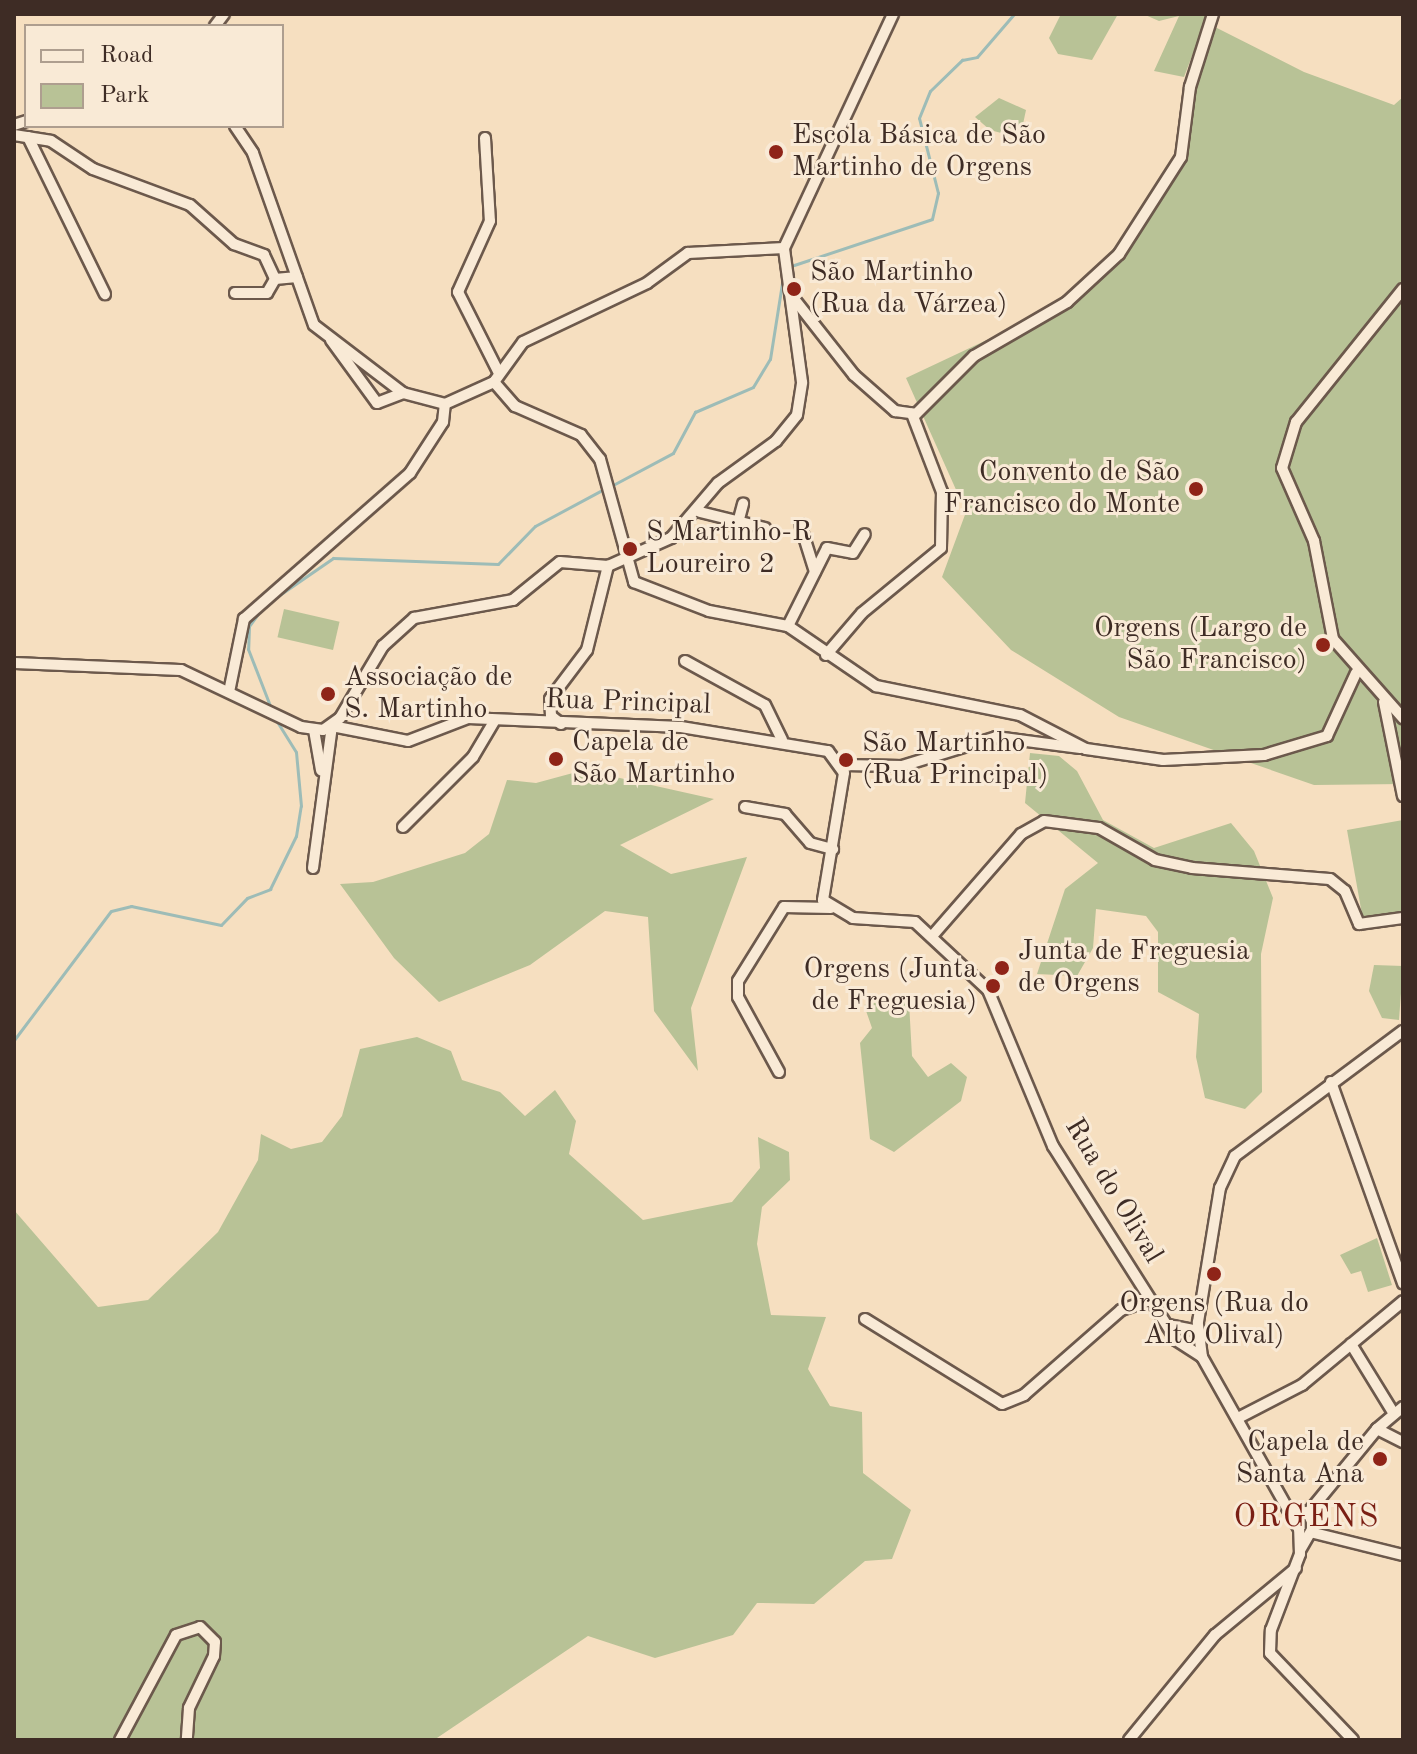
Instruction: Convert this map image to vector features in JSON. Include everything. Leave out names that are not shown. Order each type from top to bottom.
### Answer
[{"type":"street","points":[[313,868],[322,776],[332,726],[383,646],[414,618],[513,600],[560,562],[608,566],[671,538],[700,512],[718,483],[776,441],[797,415],[802,382],[784,248],[893,14]]},
{"type":"street","points":[[912,414],[974,356],[1079,292],[1119,254],[1181,157],[1190,87],[1213,14]]},
{"type":"street","points":[[236,128],[253,153],[309,316],[331,340],[377,403],[403,393]]},
{"type":"street","points":[[14,135],[28,137],[190,205],[234,244],[264,255],[275,279]]},
{"type":"street","points":[[28,137],[105,294]]},
{"type":"street","points":[[485,138],[490,221],[458,292],[496,377],[515,406],[581,435],[608,481],[623,557],[634,582],[709,611],[788,626],[858,680],[1020,715],[1086,749]]},
{"type":"street","points":[[331,340],[403,393],[445,404],[496,377],[523,342],[647,283],[688,253],[784,248]]},
{"type":"street","points":[[275,279],[297,277]]},
{"type":"street","points":[[235,293],[267,293],[275,279]]},
{"type":"street","points":[[1403,289],[1296,422],[1283,452],[1285,479],[1314,541],[1329,629],[1356,673],[1403,718]]},
{"type":"street","points":[[791,295],[854,375],[895,411],[912,414]]},
{"type":"street","points":[[229,692],[244,619],[268,590],[410,473],[443,422],[445,404]]},
{"type":"street","points":[[826,655],[862,613],[941,548],[942,492],[912,414]]},
{"type":"street","points":[[739,519],[743,504]]},
{"type":"street","points":[[700,512],[739,519],[765,528]]},
{"type":"street","points":[[800,524],[815,572]]},
{"type":"street","points":[[788,626],[827,548],[853,553],[865,534]]},
{"type":"street","points":[[562,724],[551,716],[550,699],[587,650],[608,566]]},
{"type":"street","points":[[685,661],[765,705],[782,740]]},
{"type":"street","points":[[14,663],[159,666],[229,692],[314,730],[332,726]]},
{"type":"street","points":[[831,908],[821,889],[833,849],[842,765],[902,766],[996,737],[1163,760],[1264,755],[1327,736],[1356,673]]},
{"type":"street","points":[[1384,702],[1403,796]]},
{"type":"street","name":"Rua Principal","points":[[332,726],[408,741],[468,718],[694,728],[823,749],[842,765]]},
{"type":"street","points":[[403,827],[473,757],[495,720]]},
{"type":"street","points":[[314,730],[322,776]]},
{"type":"street","points":[[745,807],[785,814],[810,843],[833,849]]},
{"type":"street","points":[[933,935],[1021,834],[1044,821],[1099,828],[1155,860],[1192,868],[1330,879],[1345,891],[1359,924],[1403,918]]},
{"type":"street","name":"Rua do Olival","points":[[779,1072],[738,997],[738,981],[784,907],[831,908],[853,918],[904,919],[933,935],[990,992],[1053,1146],[1164,1322],[1202,1357]]},
{"type":"street","points":[[1300,1550],[1288,1507],[1240,1417],[1202,1357],[1198,1331],[1220,1188],[1235,1156],[1403,1031]]},
{"type":"street","points":[[1331,1082],[1403,1283]]},
{"type":"street","points":[[865,1319],[1002,1404],[1024,1395],[1121,1310],[1150,1300]]},
{"type":"street","points":[[1240,1417],[1302,1385],[1403,1301]]},
{"type":"street","points":[[1164,1322],[1186,1334],[1198,1331]]},
{"type":"street","points":[[1308,1513],[1377,1429],[1399,1411],[1351,1344]]},
{"type":"street","points":[[1377,1429],[1403,1442]]},
{"type":"street","points":[[1288,1507],[1308,1513]]},
{"type":"street","points":[[1308,1513],[1314,1533]]},
{"type":"street","points":[[1314,1533],[1300,1550],[1271,1630],[1270,1653],[1353,1740]]},
{"type":"street","points":[[1314,1533],[1403,1555]]},
{"type":"street","points":[[1129,1740],[1215,1635],[1296,1568]]},
{"type":"street","points":[[120,1740],[176,1635],[200,1627],[215,1642],[214,1656],[189,1708],[187,1740]]},
{"type":"green space","points":[[1061,14],[1118,14],[1092,60],[1058,54],[1049,38]]},
{"type":"green space","points":[[1143,14],[1208,14],[1184,77],[1154,71],[1179,16],[1159,21]]},
{"type":"green space","points":[[1209,24],[1304,72],[1394,105],[1403,97],[1403,784],[1314,785],[1119,717],[1011,650],[942,577],[966,512],[906,378],[1067,302],[1145,214],[1181,157]]},
{"type":"green space","points":[[999,98],[1026,110],[1020,138],[990,130],[975,117]]},
{"type":"green space","points":[[284,609],[340,622],[333,650],[277,637]]},
{"type":"green space","points":[[1030,753],[1059,756],[1077,771],[1103,820],[1154,848],[1231,823],[1254,851],[1273,898],[1261,954],[1262,1092],[1245,1109],[1205,1098],[1196,1057],[1199,1014],[1158,992],[1158,932],[1146,916],[1096,909],[1093,948],[1077,976],[1037,974],[1065,889],[1098,863],[1025,803]]},
{"type":"green space","points":[[584,770],[714,799],[620,845],[671,874],[747,857],[691,1008],[698,1071],[654,1011],[648,917],[605,911],[530,965],[439,1002],[394,958],[340,884],[373,882],[465,853],[489,834],[507,780],[536,783]]},
{"type":"green space","points":[[1403,820],[1403,913],[1363,920],[1347,830]]},
{"type":"green space","points":[[1374,965],[1403,966],[1399,1020],[1382,1018],[1369,991]]},
{"type":"green space","points":[[891,999],[909,1002],[912,1056],[928,1077],[951,1063],[967,1077],[961,1101],[894,1152],[870,1139],[860,1043],[872,1028],[864,1005]]},
{"type":"green space","points":[[417,1037],[451,1051],[462,1080],[500,1092],[525,1116],[555,1090],[576,1121],[569,1154],[643,1220],[732,1202],[760,1168],[758,1137],[789,1152],[790,1180],[762,1207],[757,1244],[771,1315],[826,1317],[808,1369],[830,1406],[862,1412],[863,1473],[911,1510],[892,1559],[865,1561],[814,1604],[757,1603],[733,1635],[655,1658],[588,1636],[434,1740],[14,1740],[14,1210],[98,1307],[148,1300],[218,1232],[258,1160],[261,1134],[291,1149],[322,1142],[342,1116],[360,1049]]},
{"type":"green space","points":[[1377,1238],[1392,1285],[1368,1292],[1361,1271],[1351,1274],[1340,1255]]},
{"type":"waterway","points":[[794,265],[932,219],[938,193],[919,118],[930,91],[962,60],[977,57],[1014,14]]},
{"type":"waterway","points":[[611,486],[673,453],[695,412],[753,387],[770,359],[783,277]]},
{"type":"waterway","points":[[278,596],[333,558],[498,564],[535,526],[604,489]]},
{"type":"waterway","points":[[260,611],[249,626],[248,649],[272,711]]},
{"type":"waterway","points":[[14,1040],[111,911],[131,906],[221,925],[247,898],[270,889],[296,836],[301,806],[296,752],[275,718]]},
{"type":"place","name":"Escola Básica de São Martinho de Orgens","points":[[776,152]]},
{"type":"place","name":"São Martinho (Rua da Várzea)","points":[[794,289]]},
{"type":"place","name":"Convento de São Francisco do Monte","points":[[1196,489]]},
{"type":"place","name":"S Martinho-R Loureiro 2","points":[[630,549]]},
{"type":"place","name":"Orgens (Largo de São Francisco)","points":[[1323,645]]},
{"type":"place","name":"Associação de S. Martinho","points":[[328,694]]},
{"type":"place","name":"Capela de São Martinho","points":[[556,759]]},
{"type":"place","name":"São Martinho (Rua Principal)","points":[[846,760]]},
{"type":"place","name":"Junta de Freguesia de Orgens","points":[[1002,968]]},
{"type":"place","name":"Orgens (Junta de Freguesia)","points":[[993,986]]},
{"type":"place","name":"Orgens (Rua do Alto Olival)","points":[[1214,1274]]},
{"type":"place","name":"Capela de Santa Ana","points":[[1380,1459]]},
{"type":"district","name":"ORGENS","points":[[1307,1518]]}]
